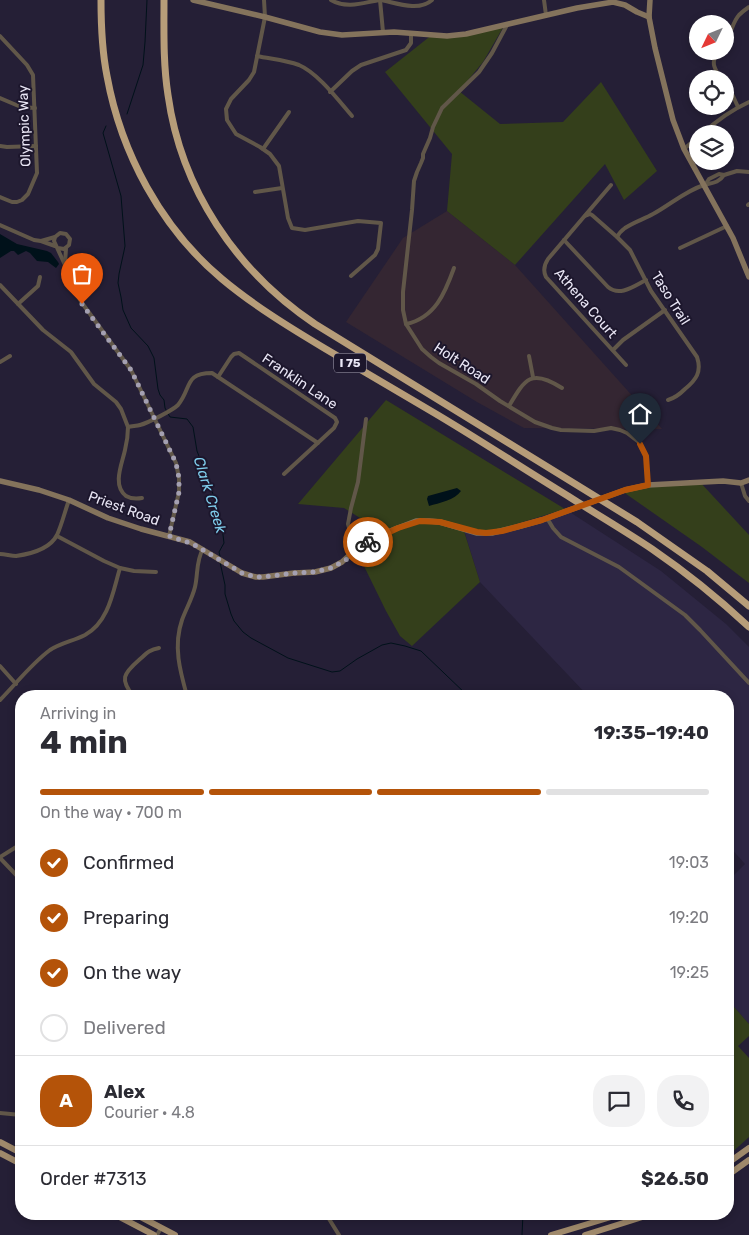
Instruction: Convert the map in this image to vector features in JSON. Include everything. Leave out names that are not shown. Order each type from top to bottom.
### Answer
[{"type":"highway","name":"I 75","points":[[101,0],[106,75],[120,125],[134,161],[149,191],[174,228],[201,260],[222,279],[280,321],[459,428],[651,548],[700,584],[749,627]]},
{"type":"highway","name":"I 75","points":[[164,0],[166,81],[171,112],[182,152],[194,184],[215,223],[235,252],[255,275],[280,298],[314,324],[637,522],[707,571],[749,606]]},
{"type":"main road","points":[[0,1142],[15,1150]]},
{"type":"main road","points":[[734,1159],[749,1148]]},
{"type":"main road","points":[[0,1153],[15,1161]]},
{"type":"main road","points":[[734,1171],[748,1160]]},
{"type":"main road","points":[[126,1220],[155,1235]]},
{"type":"main road","points":[[146,1220],[175,1235]]},
{"type":"main road","points":[[552,1235],[602,1220]]},
{"type":"main road","points":[[585,1235],[633,1220]]},
{"type":"street","points":[[193,0],[342,36],[384,32],[447,36],[466,34],[546,15],[613,2],[625,5],[649,17]]},
{"type":"street","points":[[264,0],[265,17],[254,72],[249,80],[230,99],[226,109],[227,120],[236,134],[270,154],[279,166],[288,218],[292,228],[305,230],[358,221],[381,223],[378,249],[375,255],[352,276]]},
{"type":"street","points":[[330,0],[337,4],[348,6],[380,0],[420,6],[432,0]]},
{"type":"street","points":[[380,0],[384,32]]},
{"type":"street","points":[[544,0],[546,15]]},
{"type":"street","points":[[650,0],[649,17],[671,113],[684,148],[746,262],[749,277]]},
{"type":"street","points":[[734,23],[739,14],[749,7]]},
{"type":"street","name":"Holt Road","points":[[507,24],[492,53],[479,72],[442,108],[433,127],[423,154],[422,163],[414,180],[403,292],[403,310],[406,324],[422,349],[431,357],[535,422],[552,428],[573,431],[594,431],[611,428],[627,433],[640,444],[646,456],[648,485]]},
{"type":"street","points":[[330,92],[361,65],[406,50],[412,44],[411,33]]},
{"type":"street","name":"Olympic Way","points":[[0,36],[27,65],[34,78],[37,172],[27,196],[22,200],[12,202],[0,197]]},
{"type":"street","points":[[257,56],[284,61],[311,72],[352,116]]},
{"type":"street","points":[[0,98],[21,107],[35,108]]},
{"type":"street","points":[[734,98],[738,107]]},
{"type":"street","points":[[712,125],[738,107],[749,102]]},
{"type":"street","points":[[263,149],[288,112]]},
{"type":"street","points":[[684,148],[689,144]]},
{"type":"street","points":[[0,146],[36,146]]},
{"type":"street","points":[[617,237],[625,228],[680,197],[705,185],[717,182],[724,175],[737,171],[749,172]]},
{"type":"street","name":"Athena Court","points":[[611,185],[546,261],[544,267],[545,275],[626,365]]},
{"type":"street","points":[[255,192],[282,188]]},
{"type":"street","name":"Taso Trail","points":[[585,216],[592,215],[632,252],[651,291],[695,354],[699,366],[698,374],[678,395],[668,400]]},
{"type":"street","points":[[0,225],[34,240],[62,249],[66,248]]},
{"type":"street","points":[[680,248],[727,226]]},
{"type":"street","points":[[40,241],[55,237],[60,233],[68,235],[70,243],[66,248],[65,265]]},
{"type":"street","points":[[55,237],[56,247],[77,296],[131,370],[176,463],[179,492],[169,536]]},
{"type":"street","points":[[564,240],[613,290],[624,291],[646,280]]},
{"type":"street","points":[[406,324],[417,321],[441,300],[454,268]]},
{"type":"street","points":[[18,304],[38,286],[40,277]]},
{"type":"street","points":[[0,284],[43,330],[71,352],[94,384],[116,402],[128,427],[128,437],[119,476],[119,485],[126,496],[132,499],[142,498]]},
{"type":"street","points":[[613,350],[623,340],[665,310]]},
{"type":"street","name":"Franklin Lane","points":[[218,377],[231,357],[238,353],[337,420],[334,428],[284,474]]},
{"type":"street","points":[[0,362],[10,356]]},
{"type":"street","points":[[529,356],[533,377]]},
{"type":"street","points":[[128,427],[140,426],[169,411],[179,403],[191,380],[196,375],[212,373],[318,443]]},
{"type":"street","points":[[509,406],[520,388],[533,377],[550,380],[562,388]]},
{"type":"street","points":[[355,550],[348,524],[350,508],[358,482],[366,419]]},
{"type":"street","name":"Priest Road","points":[[0,481],[39,490],[68,500],[108,518],[190,542],[242,573],[263,577],[321,571],[335,566],[349,558],[355,550],[371,540],[416,521],[440,522],[471,531],[486,533],[512,529],[625,490],[648,485],[723,481],[741,482],[749,480]]},
{"type":"street","points":[[741,482],[745,496],[749,501]]},
{"type":"street","points":[[0,554],[13,556],[32,553],[50,543],[57,536],[68,500]]},
{"type":"street","points":[[547,518],[561,537],[616,566],[685,615],[749,683]]},
{"type":"street","points":[[57,536],[120,568],[156,572]]},
{"type":"street","points":[[185,690],[178,661],[178,637],[182,621],[196,586],[199,558],[203,549]]},
{"type":"street","points":[[0,700],[49,651],[62,643],[85,635],[98,625],[108,607],[120,568]]},
{"type":"street","points":[[129,690],[125,678],[127,672],[151,649],[159,648]]},
{"type":"street","points":[[0,666],[16,684]]},
{"type":"street","points":[[15,848],[0,857],[15,873]]},
{"type":"street","points":[[0,1114],[15,1115]]},
{"type":"street","points":[[330,1220],[339,1235]]},
{"type":"street","points":[[155,1235],[161,1228]]},
{"type":"shaded area","points":[[447,211],[515,265],[662,429],[524,428],[477,402],[346,322],[403,238]]},
{"type":"shaded area","points":[[565,509],[661,571],[726,624],[749,647],[749,1024],[734,1007],[734,875],[745,864],[734,852],[734,690],[582,690],[480,582],[463,527],[479,530],[510,526]]},
{"type":"green space","points":[[505,24],[483,62],[459,91],[500,124],[563,122],[601,82],[657,171],[624,200],[605,164],[515,265],[447,211],[452,154],[385,72],[433,34],[466,34]]},
{"type":"green space","points":[[386,400],[565,509],[497,530],[463,528],[480,582],[412,646],[400,636],[361,560],[382,562],[389,545],[381,531],[344,508],[298,504]]},
{"type":"green space","points":[[699,481],[749,535],[749,583],[702,547],[619,489]]},
{"type":"green space","points":[[734,1007],[749,1024],[749,1036],[738,1046],[749,1058],[749,1137],[734,1151]]},
{"type":"water","points":[[0,234],[17,244],[51,253],[59,264],[56,268],[48,262],[37,261],[26,251],[18,255],[11,251],[0,258]]},
{"type":"water","points":[[457,488],[461,491],[455,497],[429,506],[428,496]]},
{"type":"waterway","name":"Clark Creek","points":[[127,114],[143,65],[147,0]]},
{"type":"waterway","name":"Clark Creek","points":[[106,126],[103,133],[121,196],[125,246],[118,283],[123,310],[131,328],[148,346],[154,358],[158,389],[170,417],[187,419],[193,427],[197,451],[211,487],[222,527],[224,543],[219,552],[220,556]]},
{"type":"waterway","name":"Clark Creek","points":[[220,562],[225,594],[234,621],[251,638],[288,658],[332,672],[340,671],[382,645],[391,643],[421,651],[462,690]]},
{"type":"waterway","name":"Clark Creek","points":[[522,1235],[523,1220]]},
{"type":"way so far","points":[[82,304],[131,370],[176,463],[179,492],[169,536],[190,542],[242,573],[256,577],[315,572],[331,568],[349,558],[355,550],[368,542]]},
{"type":"route","points":[[368,542],[416,521],[440,522],[477,532],[502,531],[542,520],[625,490],[648,485],[646,456],[640,444]]}]
